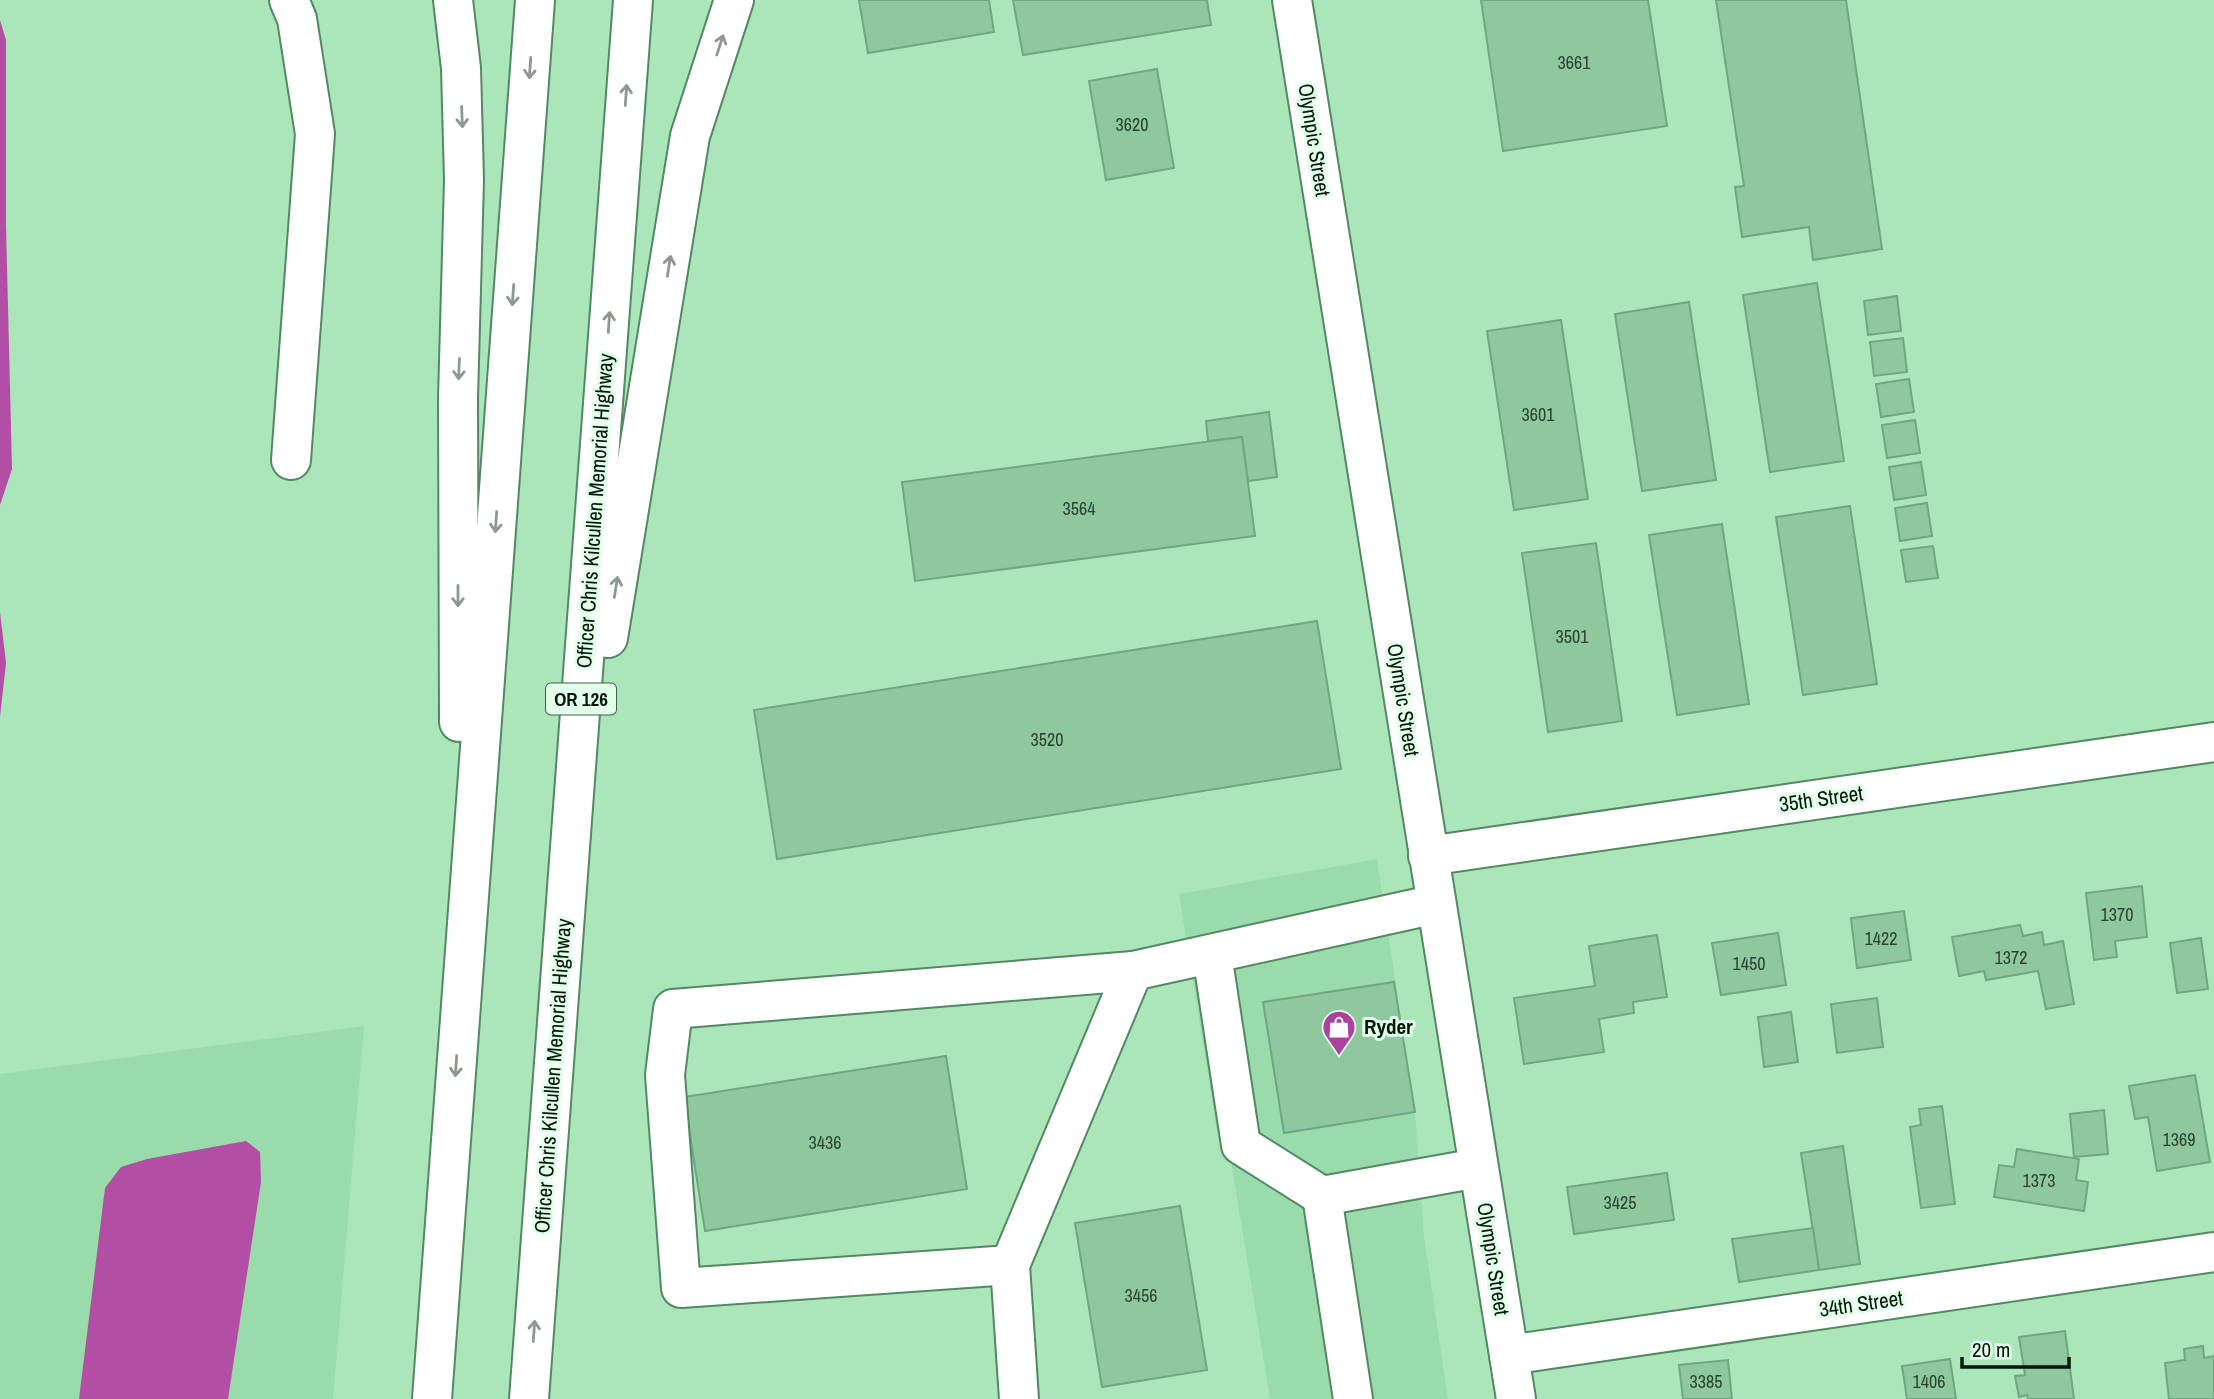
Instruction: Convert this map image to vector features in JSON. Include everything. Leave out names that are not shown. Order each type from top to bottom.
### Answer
[{"type":"main road","points":[[289,0],[297,19],[315,134],[291,460]]},
{"type":"main road","points":[[453,0],[461,68],[464,180],[458,398],[459,1030]]},
{"type":"main road","points":[[432,1399],[535,0]]},
{"type":"main road","name":"Officer Chris Kilcullen Memorial Highway","points":[[529,1399],[633,0]]},
{"type":"main road","points":[[566,896],[690,136],[734,0]]},
{"type":"main road","name":"Olympic Street","points":[[1292,0],[1516,1399]]},
{"type":"main road","name":"35th Street","points":[[1428,856],[2214,742]]},
{"type":"main road","points":[[1010,1265],[681,1288],[665,1074],[673,1009],[1133,971],[1436,904]]},
{"type":"main road","points":[[1212,954],[1241,1145],[1322,1196],[1478,1168]]},
{"type":"main road","points":[[1019,1399],[1010,1265],[1133,971]]},
{"type":"main road","points":[[1322,1196],[1353,1399]]},
{"type":"main road","name":"34th Street","points":[[1509,1355],[2214,1252]]},
{"type":"shaded area","points":[[0,20],[6,40],[6,225],[12,469],[0,505]]},
{"type":"shaded area","points":[[0,612],[6,663],[0,717]]},
{"type":"shaded area","points":[[1377,859],[1415,1112],[1424,1236],[1448,1399],[1270,1399],[1227,1137],[1218,1138],[1179,894]]},
{"type":"shaded area","points":[[364,1026],[333,1399],[0,1399],[0,1074]]},
{"type":"shaded area","points":[[246,1141],[260,1152],[261,1182],[228,1399],[79,1399],[105,1188],[121,1167],[147,1159]]},
{"type":"building","points":[[859,0],[989,0],[994,32],[868,53]]},
{"type":"building","points":[[1013,0],[1207,0],[1211,25],[1023,55]]},
{"type":"building","points":[[1481,0],[1648,0],[1667,126],[1503,151]]},
{"type":"building","points":[[1716,0],[1846,0],[1882,249],[1813,260],[1809,227],[1742,237],[1735,187],[1744,186]]},
{"type":"building","points":[[1157,69],[1174,168],[1106,180],[1089,81]]},
{"type":"building","points":[[1817,283],[1844,461],[1770,472],[1743,295]]},
{"type":"building","points":[[1897,296],[1901,331],[1868,335],[1864,301]]},
{"type":"building","points":[[1689,302],[1716,480],[1642,491],[1615,314]]},
{"type":"building","points":[[1561,320],[1588,499],[1514,510],[1487,331]]},
{"type":"building","points":[[1903,338],[1907,372],[1874,376],[1870,342]]},
{"type":"building","points":[[1909,379],[1914,412],[1881,417],[1876,384]]},
{"type":"building","points":[[1269,412],[1277,477],[1248,481],[1242,437],[1208,441],[1206,421]]},
{"type":"building","points":[[1915,420],[1920,453],[1887,458],[1882,425]]},
{"type":"building","points":[[1242,437],[1255,536],[915,581],[902,482]]},
{"type":"building","points":[[1921,462],[1926,495],[1894,500],[1889,467]]},
{"type":"building","points":[[1927,503],[1932,536],[1900,541],[1895,508]]},
{"type":"building","points":[[1850,506],[1877,684],[1803,695],[1776,517]]},
{"type":"building","points":[[1722,524],[1749,704],[1677,715],[1649,535]]},
{"type":"building","points":[[1596,543],[1622,721],[1548,732],[1522,553]]},
{"type":"building","points":[[1933,546],[1938,578],[1906,582],[1901,550]]},
{"type":"building","points":[[1317,621],[1341,769],[777,859],[754,710]]},
{"type":"building","points":[[2142,886],[2147,937],[2115,941],[2117,957],[2094,960],[2086,893]]},
{"type":"building","points":[[1904,911],[1911,960],[1857,968],[1851,918]]},
{"type":"building","points":[[2020,925],[2023,936],[2042,932],[2044,945],[2063,941],[2074,1004],[2046,1009],[2038,971],[1986,980],[1984,971],[1959,976],[1952,937]]},
{"type":"building","points":[[1778,933],[1786,985],[1721,995],[1712,943]]},
{"type":"building","points":[[1657,935],[1667,997],[1633,1002],[1634,1013],[1599,1019],[1604,1052],[1524,1064],[1514,998],[1595,986],[1589,946]]},
{"type":"building","points":[[2201,938],[2208,989],[2177,993],[2170,943]]},
{"type":"building","name":"Ryder","points":[[1394,982],[1415,1112],[1284,1133],[1263,1002]]},
{"type":"building","points":[[1877,998],[1883,1047],[1837,1053],[1831,1004]]},
{"type":"building","points":[[1791,1012],[1798,1062],[1764,1067],[1758,1017]]},
{"type":"building","points":[[946,1056],[967,1189],[705,1231],[684,1097]]},
{"type":"building","points":[[2195,1075],[2210,1162],[2157,1171],[2148,1117],[2135,1119],[2129,1086]]},
{"type":"building","points":[[1942,1106],[1955,1204],[1921,1208],[1910,1127],[1921,1125],[1919,1109]]},
{"type":"building","points":[[2104,1110],[2108,1154],[2074,1157],[2070,1114]]},
{"type":"building","points":[[1843,1146],[1860,1264],[1819,1270],[1801,1153]]},
{"type":"building","points":[[2017,1149],[2079,1159],[2076,1180],[2088,1182],[2084,1211],[1994,1197],[1999,1165],[2014,1167]]},
{"type":"building","points":[[1667,1173],[1674,1220],[1574,1234],[1567,1187]]},
{"type":"building","points":[[1180,1206],[1207,1370],[1102,1387],[1075,1223]]},
{"type":"building","points":[[1813,1228],[1819,1270],[1739,1282],[1732,1239]]},
{"type":"building","points":[[2065,1331],[2074,1399],[2028,1399],[2027,1395],[2019,1397],[2015,1376],[2025,1375],[2019,1337]]},
{"type":"building","points":[[2203,1346],[2204,1358],[2214,1356],[2214,1399],[2169,1399],[2165,1363],[2185,1360],[2184,1349]]},
{"type":"building","points":[[1950,1359],[1956,1399],[1907,1399],[1902,1366]]},
{"type":"building","points":[[1728,1360],[1732,1399],[1683,1399],[1679,1365]]},
{"type":"place","name":"Ryder","points":[[1339,1057]]}]
